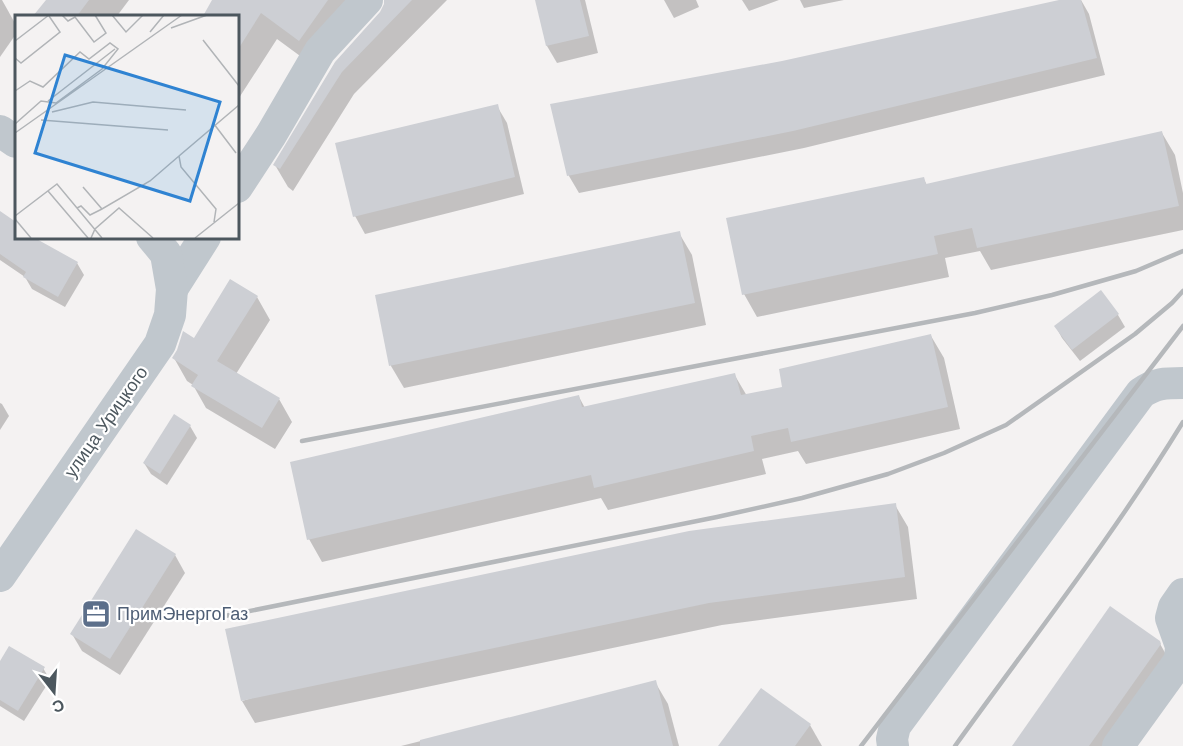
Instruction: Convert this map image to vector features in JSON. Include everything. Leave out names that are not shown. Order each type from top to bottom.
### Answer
[{"type":"street","points":[[238,185],[271,135],[320,51],[368,0]]},
{"type":"street","points":[[0,131],[15,141]]},
{"type":"street","points":[[172,289],[204,238]]},
{"type":"street","name":"улица Урицкого","points":[[0,576],[160,344],[171,315],[172,289],[159,245]]},
{"type":"street","points":[[893,746],[892,740],[896,726],[1141,393],[1160,383],[1183,383]]},
{"type":"street","points":[[1118,746],[1180,660],[1181,646],[1171,618],[1174,607],[1183,594]]},
{"type":"building","points":[[46,0],[89,0],[78,15],[34,15]]},
{"type":"building","points":[[212,0],[328,0],[299,41],[261,13],[238,49],[238,15],[204,15]]},
{"type":"building","points":[[384,0],[412,0],[342,72],[280,169],[273,165],[335,62],[380,12]]},
{"type":"building","points":[[535,0],[580,0],[589,36],[546,46]]},
{"type":"building","points":[[1059,0],[1081,0],[1097,58],[793,131],[567,176],[550,104],[782,61]]},
{"type":"building","points":[[498,104],[515,177],[353,217],[335,143]]},
{"type":"building","points":[[1162,131],[1179,206],[977,248],[972,228],[934,236],[938,254],[742,295],[726,218],[924,177],[926,184]]},
{"type":"building","points":[[0,211],[15,221],[15,238],[35,238],[78,262],[58,297],[23,277],[26,272],[0,254]]},
{"type":"building","points":[[680,231],[695,303],[389,366],[375,295]]},
{"type":"building","points":[[230,279],[258,296],[217,361],[280,398],[262,428],[191,386],[198,375],[172,358],[183,331],[194,338]]},
{"type":"building","points":[[1101,290],[1119,314],[1072,350],[1054,326]]},
{"type":"building","points":[[931,334],[948,407],[791,442],[788,428],[751,436],[754,451],[594,488],[591,475],[307,540],[290,462],[579,395],[582,407],[735,373],[741,395],[782,387],[779,369]]},
{"type":"building","points":[[174,414],[191,425],[160,474],[143,463]]},
{"type":"building","points":[[896,503],[905,577],[709,603],[241,701],[225,629],[689,531]]},
{"type":"building","points":[[136,529],[176,554],[110,659],[70,634]]},
{"type":"building","points":[[1110,606],[1160,641],[1161,644],[1089,746],[1012,746]]},
{"type":"building","points":[[9,646],[45,667],[18,711],[0,700],[0,661]]},
{"type":"building","points":[[656,680],[673,746],[420,746],[420,740]]},
{"type":"building","points":[[761,688],[811,724],[795,746],[718,746]]},
{"type":"railway","points":[[302,441],[975,313],[1052,295],[1136,271],[1183,251]]},
{"type":"railway","points":[[225,616],[717,517],[802,498],[888,474],[944,453],[1006,425],[1135,334],[1183,291]]},
{"type":"railway","points":[[861,746],[1183,326]]},
{"type":"railway","points":[[955,746],[1101,546],[1183,422]]},
{"type":"place","name":"ПримЭнергоГаз","points":[[96,614]]}]
